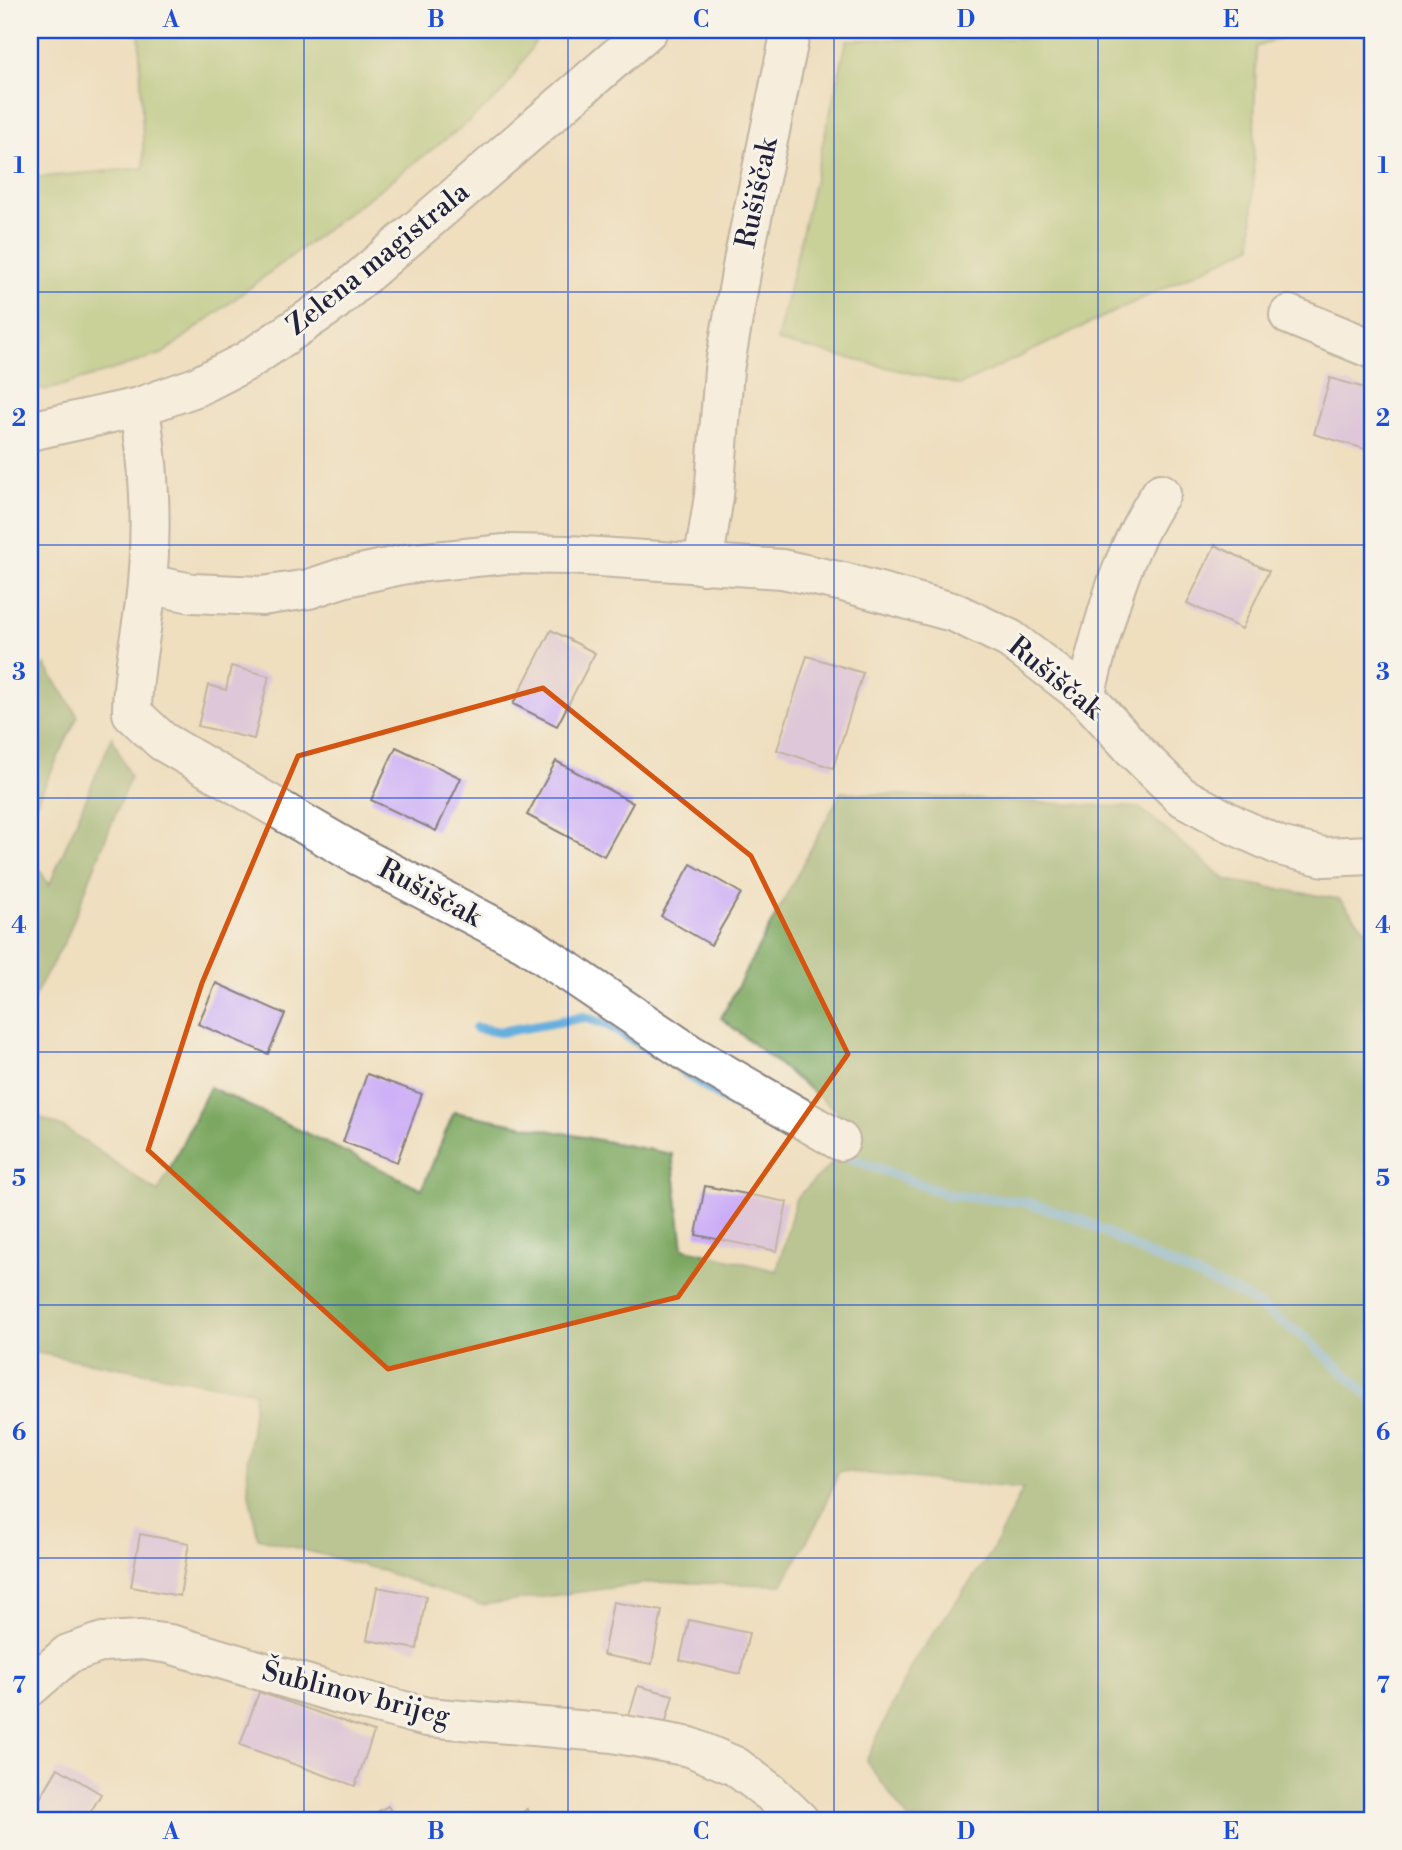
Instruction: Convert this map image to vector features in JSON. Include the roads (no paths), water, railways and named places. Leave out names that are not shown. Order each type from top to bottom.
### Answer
[{"type":"street","name":"Zelena magistrala","points":[[30,431],[139,407],[196,387],[247,360],[330,305],[648,30]]},
{"type":"street","name":"Rušiščak","points":[[703,565],[714,496],[724,370],[744,256],[791,30]]},
{"type":"street","points":[[1289,315],[1372,349]]},
{"type":"street","name":"Rušiščak","points":[[139,407],[144,431],[148,495],[147,584],[132,688],[132,713],[162,741],[361,856],[526,943],[690,1054],[840,1141]]},
{"type":"street","points":[[1085,696],[1121,571],[1144,518],[1161,493]]},
{"type":"street","name":"Rušiščak","points":[[147,584],[192,593],[262,596],[309,589],[342,578],[406,564],[505,554],[569,555],[782,569],[896,595],[956,613],[1010,639],[1085,696],[1181,796],[1280,846],[1324,858],[1372,855]]},
{"type":"street","name":"Šublinov brijeg","points":[[30,1687],[68,1654],[103,1642],[141,1640],[170,1644],[427,1717],[613,1733],[690,1747],[735,1766],[771,1793],[799,1820]]},
{"type":"street","points":[[30,1646],[68,1654]]},
{"type":"waterway","points":[[476,1028],[501,1032],[584,1017],[606,1024],[655,1053]]},
{"type":"waterway","points":[[680,1069],[730,1103],[784,1130]]},
{"type":"waterway","points":[[837,1153],[949,1195],[1025,1202],[1082,1220],[1145,1253],[1244,1296],[1307,1339],[1372,1398]]}]
